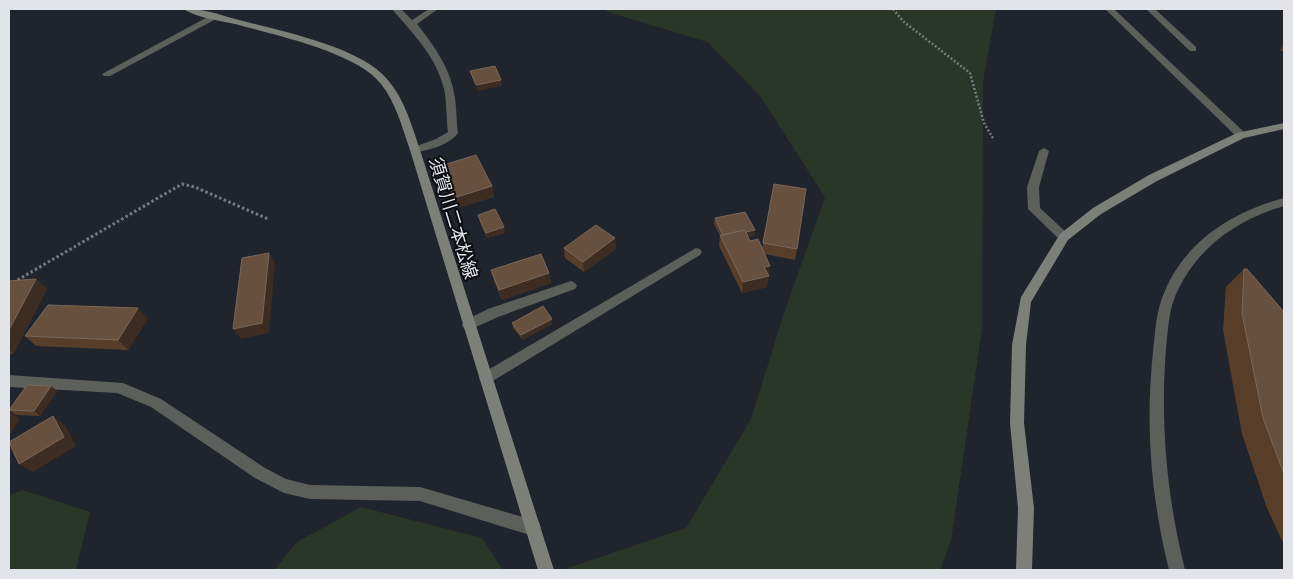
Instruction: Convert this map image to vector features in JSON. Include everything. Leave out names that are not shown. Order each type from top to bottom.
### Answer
[{"type":"main road","name":"須賀川二本松線","points":[[188,9],[294,39],[362,62],[383,80],[395,98],[403,113],[415,150],[546,570]]},
{"type":"main road","points":[[1024,570],[1026,508],[1018,423],[1021,327],[1025,301],[1064,238],[1097,211],[1152,178],[1241,135],[1284,126]]},
{"type":"street","points":[[396,9],[413,23],[425,39],[449,89],[453,133],[437,144],[415,150]]},
{"type":"street","points":[[413,23],[434,9]]},
{"type":"street","points":[[1109,9],[1241,135]]},
{"type":"street","points":[[1150,9],[1194,49]]},
{"type":"street","points":[[107,74],[215,16]]},
{"type":"street","points":[[1044,151],[1033,187],[1034,209],[1064,238]]},
{"type":"street","points":[[1177,570],[1165,524],[1155,428],[1156,376],[1162,327],[1172,287],[1208,239],[1234,220],[1251,212],[1284,202]]},
{"type":"street","points":[[486,378],[696,252]]},
{"type":"street","points":[[469,325],[493,313],[571,286]]},
{"type":"street","points":[[9,381],[118,387],[156,403],[260,473],[284,486],[310,492],[420,494],[533,528]]},
{"type":"path","points":[[893,9],[904,22],[970,73],[984,123],[994,140]]},
{"type":"path","points":[[9,285],[182,184],[195,187],[268,219]]},
{"type":"green space","points":[[604,9],[996,9],[983,82],[982,329],[951,541],[940,570],[562,570],[686,528],[751,419],[783,316],[825,197],[760,96],[707,42],[608,12]]},
{"type":"green space","points":[[23,490],[90,512],[76,570],[9,570],[9,495]]},
{"type":"green space","points":[[361,507],[482,538],[503,570],[274,570],[297,542]]},
{"type":"building","points":[[495,66],[501,80],[476,85],[470,71]]},
{"type":"building","points":[[476,155],[492,186],[454,198],[440,166]]},
{"type":"building","points":[[774,184],[806,189],[797,249],[763,243]]},
{"type":"building","points":[[495,209],[504,227],[486,233],[478,215]]},
{"type":"building","points":[[745,212],[755,230],[746,232],[745,230],[723,235],[715,218]]},
{"type":"building","points":[[596,225],[615,238],[583,262],[564,248]]},
{"type":"building","points":[[745,230],[750,241],[758,239],[770,266],[764,267],[769,276],[743,282],[720,235]]},
{"type":"building","points":[[269,253],[262,323],[233,329],[242,258]]},
{"type":"building","points":[[541,254],[549,273],[499,290],[491,270]]},
{"type":"building","points":[[1244,269],[1247,269],[1284,312],[1284,474],[1263,418],[1242,313]]},
{"type":"building","points":[[36,279],[9,330],[9,281]]},
{"type":"building","points":[[48,305],[138,308],[118,340],[25,336]]},
{"type":"building","points":[[543,306],[552,319],[521,335],[512,323]]},
{"type":"building","points":[[27,385],[51,386],[34,411],[9,410]]},
{"type":"building","points":[[53,416],[64,437],[19,464],[9,442]]}]
